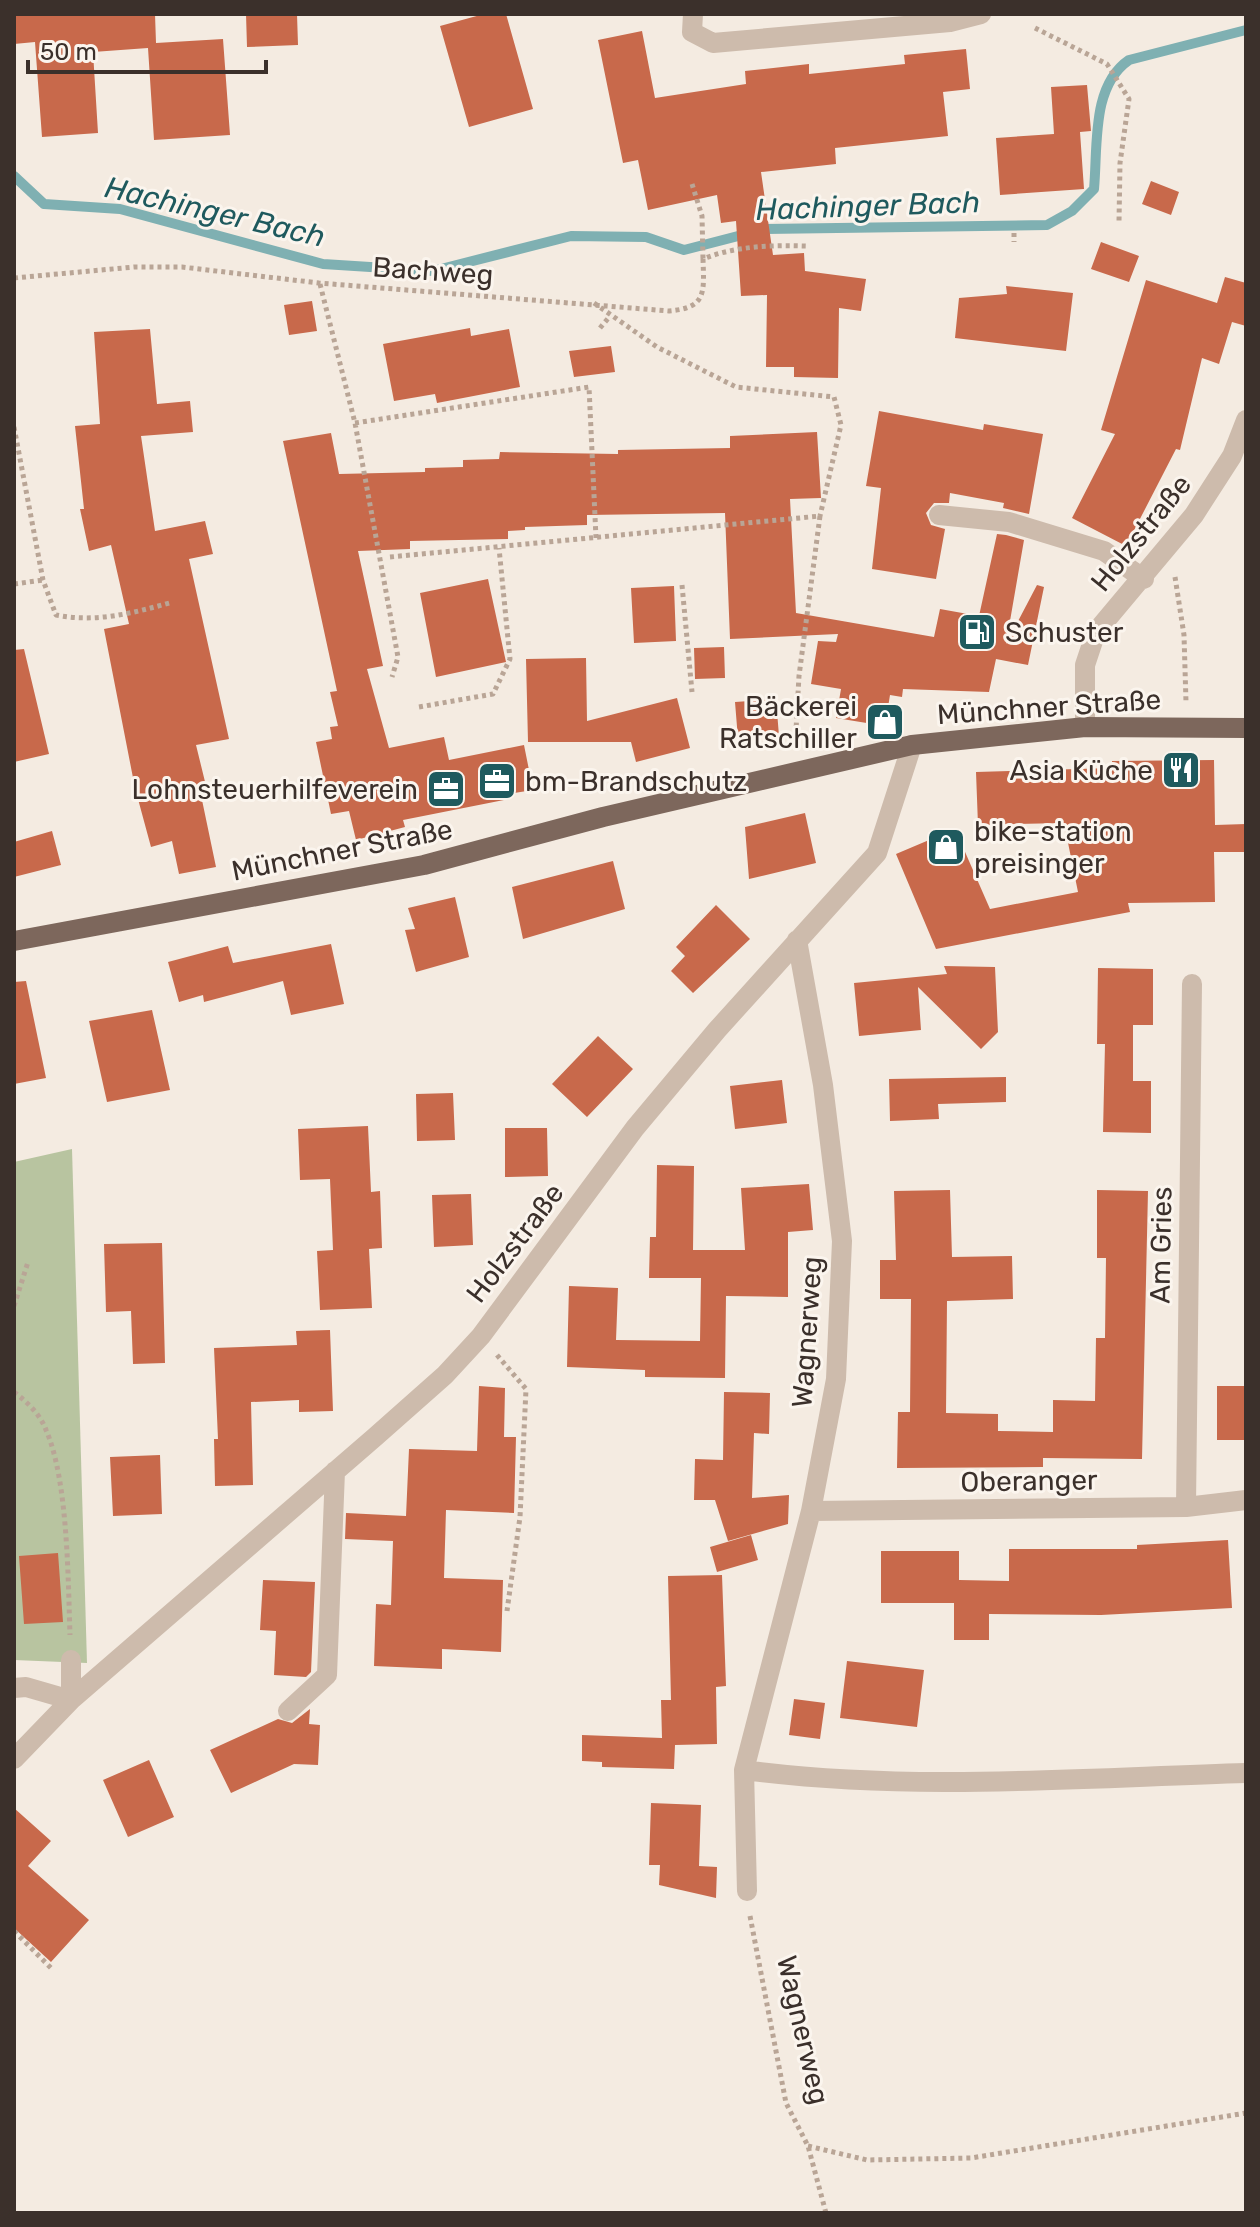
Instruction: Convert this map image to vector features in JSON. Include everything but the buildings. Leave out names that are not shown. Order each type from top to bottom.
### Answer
[{"type":"main road","name":"Münchner Straße","points":[[14,941],[424,865],[912,745],[1085,727],[1246,728]]},
{"type":"street","points":[[693,14],[692,32],[713,43],[950,22],[981,14]]},
{"type":"street","name":"Holzstraße","points":[[1085,727],[1085,665],[1096,632],[1170,548],[1213,490],[1246,420]]},
{"type":"street","points":[[939,515],[1009,522],[1104,551],[1144,579]]},
{"type":"street","name":"Holzstraße","points":[[14,1759],[71,1700],[445,1375],[481,1336],[635,1128],[797,940],[877,853],[912,745]]},
{"type":"street","name":"Wagnerweg","points":[[747,1891],[744,1770],[811,1511],[836,1379],[842,1241],[823,1085],[797,940]]},
{"type":"street","name":"Am Gries","points":[[1186,1507],[1192,984]]},
{"type":"street","points":[[288,1711],[327,1675],[335,1471]]},
{"type":"street","name":"Oberanger","points":[[811,1511],[1186,1507],[1246,1500]]},
{"type":"street","points":[[14,1688],[26,1687],[71,1700],[71,1660]]},
{"type":"street","points":[[744,1770],[811,1779],[918,1785],[1246,1773]]},
{"type":"path","points":[[1035,28],[1107,64],[1129,99],[1120,163],[1119,222]]},
{"type":"path","points":[[692,184],[702,216],[702,256],[771,245],[806,246]]},
{"type":"path","points":[[1014,233],[1014,242]]},
{"type":"path","name":"Bachweg","points":[[14,278],[134,267],[182,267],[319,283],[685,310],[699,302],[704,289],[702,256]]},
{"type":"path","points":[[319,283],[355,423],[398,657],[392,677]]},
{"type":"path","points":[[594,303],[693,368],[736,387],[834,397],[841,425],[820,516],[799,676],[794,773]]},
{"type":"path","points":[[600,328],[610,316]]},
{"type":"path","points":[[355,423],[589,387],[596,538]]},
{"type":"path","points":[[14,427],[43,580],[56,615],[82,620],[128,615],[173,602]]},
{"type":"path","points":[[390,557],[820,516]]},
{"type":"path","points":[[419,707],[493,694],[510,659],[499,548]]},
{"type":"path","points":[[1170,548],[1184,635],[1189,726]]},
{"type":"path","points":[[14,584],[43,580]]},
{"type":"path","points":[[682,585],[692,692]]},
{"type":"path","points":[[14,1306],[28,1262]]},
{"type":"path","points":[[481,1336],[526,1389],[520,1517],[507,1611]]},
{"type":"path","points":[[14,1392],[30,1404],[46,1429],[55,1465],[61,1499],[71,1660]]},
{"type":"path","name":"Wagnerweg","points":[[747,1891],[758,1967],[786,2103],[808,2146],[867,2160],[971,2158],[1246,2113]]},
{"type":"path","points":[[14,1931],[52,1969]]},
{"type":"path","points":[[808,2146],[826,2213]]},
{"type":"green space","points":[[72,1149],[87,1663],[14,1660],[14,1162]]},
{"type":"waterway","name":"Hachinger Bach","points":[[14,176],[44,204],[120,209],[323,264],[433,271],[571,236],[646,237],[684,250],[765,229],[1047,225],[1072,211],[1094,189],[1102,101],[1117,71],[1129,60],[1246,30]]},
{"type":"place","name":"Schuster","points":[[977,632]]},
{"type":"place","name":"Bäckerei Ratschiller","points":[[885,722]]},
{"type":"place","name":"Asia Küche","points":[[1181,770]]},
{"type":"place","name":"bm-Brandschutz","points":[[497,781]]},
{"type":"place","name":"Lohnsteuerhilfeverein","points":[[446,789]]},
{"type":"place","name":"bike-station preisinger","points":[[946,847]]}]
